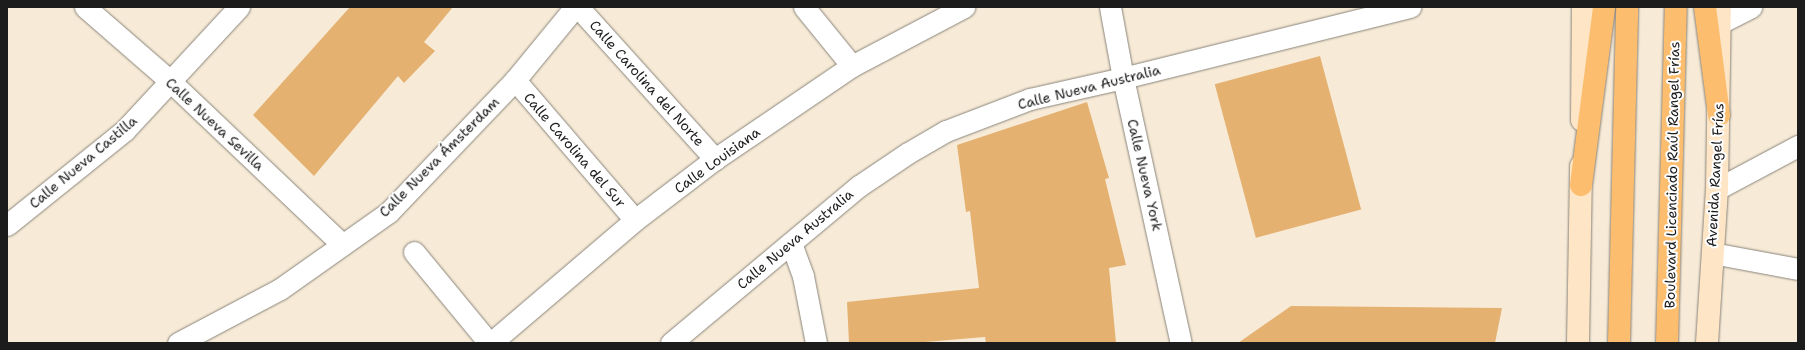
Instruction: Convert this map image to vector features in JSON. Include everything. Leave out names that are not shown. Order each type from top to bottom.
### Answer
[{"type":"main road","points":[[1578,343],[1583,7]]},
{"type":"main road","points":[[1581,185],[1604,7]]},
{"type":"main road","points":[[1619,343],[1627,7]]},
{"type":"main road","name":"Boulevard Licenciado Raúl Rangel Frías","points":[[1667,343],[1676,7]]},
{"type":"main road","points":[[1705,7],[1719,115]]},
{"type":"main road","name":"Avenida Rangel Frías","points":[[1707,343],[1717,189],[1720,15]]},
{"type":"street","name":"Calle Nueva Sevilla","points":[[85,7],[170,81],[343,245]]},
{"type":"street","name":"Calle Nueva Castilla","points":[[7,226],[125,130],[238,7]]},
{"type":"street","name":"Calle Nueva Ámsterdam","points":[[178,343],[280,289],[389,212],[515,80],[575,7]]},
{"type":"street","name":"Calle Carolina del Norte","points":[[578,7],[715,159]]},
{"type":"street","points":[[804,7],[852,66]]},
{"type":"street","name":"Calle Louisiana","points":[[490,343],[635,220],[715,159],[852,66],[964,7]]},
{"type":"street","name":"Calle Nueva York","points":[[1110,7],[1123,78],[1181,343]]},
{"type":"street","name":"Calle Nueva Australia","points":[[671,343],[859,186],[908,153],[946,131],[1030,99],[1123,78],[1410,7]]},
{"type":"street","points":[[1720,15],[1752,7]]},
{"type":"street","name":"Calle Carolina del Sur","points":[[515,80],[635,220]]},
{"type":"street","points":[[1717,189],[1798,146]]},
{"type":"street","points":[[791,243],[803,276],[816,343]]},
{"type":"street","points":[[414,252],[490,343]]},
{"type":"street","points":[[1712,253],[1798,269]]},
{"type":"building","points":[[350,7],[453,7],[424,42],[435,51],[404,83],[398,76],[314,176],[253,115]]},
{"type":"building","points":[[1320,56],[1361,210],[1256,238],[1215,84]]},
{"type":"building","points":[[1087,102],[1109,178],[1105,179],[1126,265],[1109,268],[1116,343],[986,343],[985,337],[913,343],[849,343],[847,302],[979,288],[970,211],[966,212],[957,145]]},
{"type":"building","points":[[1291,306],[1502,308],[1495,343],[1238,343]]}]
